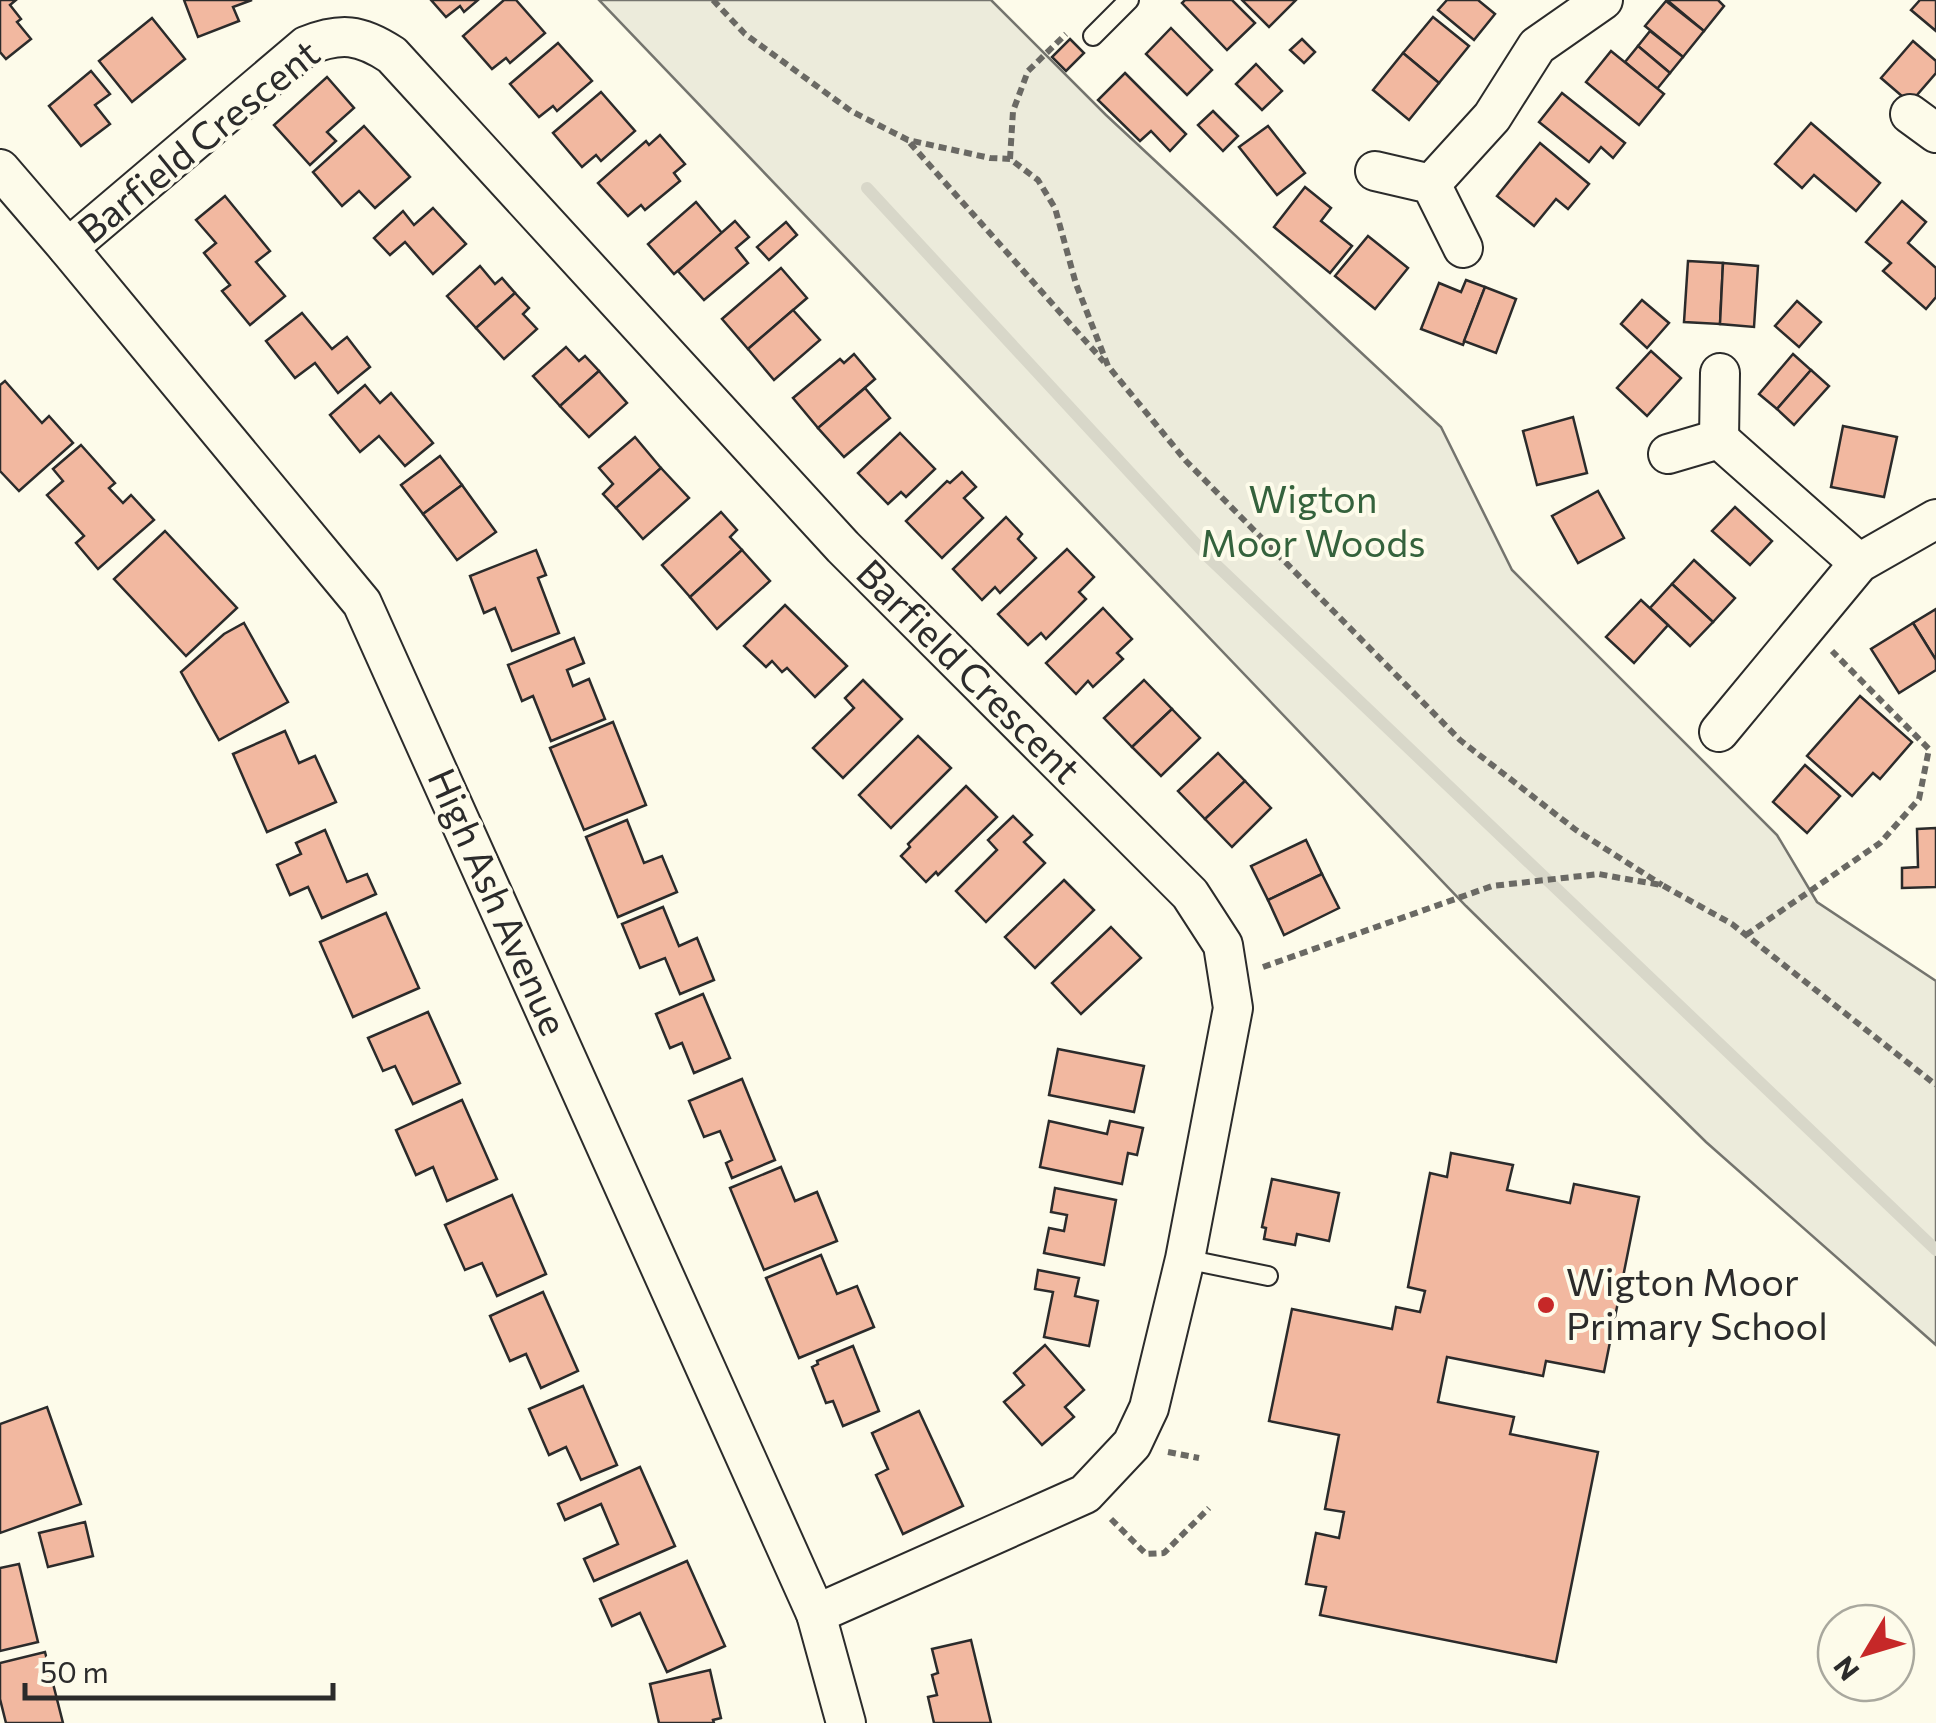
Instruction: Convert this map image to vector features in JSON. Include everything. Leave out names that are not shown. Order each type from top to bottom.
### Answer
[{"type":"street","points":[[1431,184],[1492,117],[1536,46],[1602,0]]},
{"type":"street","name":"Barfield Crescent","points":[[68,248],[306,46],[328,37],[351,36],[373,42],[392,54],[843,547],[1190,894],[1223,945],[1233,1008],[1185,1259],[1149,1408],[1132,1444],[1085,1494],[816,1614]]},
{"type":"street","name":"High Ash Avenue","points":[[0,170],[362,603],[816,1614],[846,1723]]},
{"type":"street","points":[[1375,171],[1431,184]]},
{"type":"street","points":[[1431,184],[1463,248]]},
{"type":"street","points":[[1720,374],[1719,439],[1859,563]]},
{"type":"street","points":[[1668,454],[1719,439]]},
{"type":"street","points":[[1719,732],[1859,563],[1936,520]]},
{"type":"lane","points":[[1093,36],[1129,0]]},
{"type":"lane","points":[[1185,1259],[1268,1276]]},
{"type":"path","points":[[714,0],[745,34],[851,111],[908,140],[1010,159],[1038,180],[1055,208],[1076,284],[1108,366]]},
{"type":"path","points":[[1010,159],[1013,112],[1028,72],[1069,32]]},
{"type":"path","points":[[908,140],[1108,366],[1186,461],[1460,740],[1576,830],[1732,924],[1936,1085]]},
{"type":"path","points":[[1746,935],[1880,844],[1919,799],[1929,748],[1806,626]]},
{"type":"path","points":[[1228,980],[1492,886],[1599,874],[1662,885]]},
{"type":"path","points":[[1085,1494],[1146,1554],[1164,1553],[1209,1508]]},
{"type":"green space","name":"Wigton Moor Woods","points":[[599,0],[991,0],[1106,115],[1441,427],[1512,570],[1777,835],[1817,902],[1936,981],[1936,1345],[1706,1142],[1466,906]]},
{"type":"building","points":[[0,0],[16,0],[10,5],[31,39],[6,59],[0,52]]},
{"type":"building","points":[[184,0],[252,0],[233,7],[239,21],[198,37]]},
{"type":"building","points":[[431,0],[478,0],[464,12],[460,6],[446,17]]},
{"type":"building","points":[[504,0],[516,0],[545,33],[510,63],[506,58],[492,69],[463,36]]},
{"type":"building","points":[[1232,0],[1255,23],[1227,50],[1182,3]]},
{"type":"building","points":[[1242,0],[1296,0],[1269,27]]},
{"type":"building","points":[[1447,0],[1478,0],[1495,14],[1474,40],[1438,10]]},
{"type":"building","points":[[1667,0],[1718,0],[1724,6],[1704,31]]},
{"type":"building","points":[[1920,0],[1936,0],[1936,31],[1911,10]]},
{"type":"building","points":[[1666,1],[1704,31],[1683,57],[1645,26]]},
{"type":"building","points":[[1433,17],[1469,46],[1439,83],[1403,53]]},
{"type":"building","points":[[152,18],[185,59],[132,102],[99,61]]},
{"type":"building","points":[[1171,28],[1212,70],[1187,95],[1146,54]]},
{"type":"building","points":[[1650,31],[1683,57],[1670,73],[1638,46]]},
{"type":"building","points":[[1070,39],[1084,53],[1066,71],[1052,57]]},
{"type":"building","points":[[1302,39],[1315,52],[1304,63],[1290,50]]},
{"type":"building","points":[[1913,41],[1936,61],[1936,73],[1910,103],[1881,78]]},
{"type":"building","points":[[558,43],[592,81],[557,111],[553,106],[539,117],[510,84]]},
{"type":"building","points":[[1638,46],[1670,73],[1657,89],[1625,62]]},
{"type":"building","points":[[1611,51],[1664,94],[1639,125],[1586,82]]},
{"type":"building","points":[[1403,53],[1439,83],[1409,120],[1373,90]]},
{"type":"building","points":[[1256,64],[1282,91],[1262,110],[1236,84]]},
{"type":"building","points":[[91,71],[110,94],[95,105],[110,124],[81,146],[49,106]]},
{"type":"building","points":[[1125,73],[1186,134],[1170,151],[1151,131],[1140,141],[1098,100]]},
{"type":"building","points":[[327,77],[354,108],[327,132],[336,141],[310,165],[274,125]]},
{"type":"building","points":[[601,92],[635,131],[601,161],[596,155],[582,167],[553,133]]},
{"type":"building","points":[[1562,93],[1625,143],[1613,158],[1601,147],[1589,162],[1539,122]]},
{"type":"building","points":[[1213,111],[1238,136],[1223,151],[1198,125]]},
{"type":"building","points":[[1811,123],[1880,183],[1856,211],[1814,175],[1802,188],[1775,164]]},
{"type":"building","points":[[364,126],[410,177],[375,208],[359,191],[342,206],[313,172]]},
{"type":"building","points":[[1268,126],[1305,173],[1277,195],[1239,147]]},
{"type":"building","points":[[660,135],[685,164],[674,173],[680,181],[645,210],[641,205],[628,216],[598,183],[646,141],[649,145]]},
{"type":"building","points":[[1540,143],[1589,184],[1568,209],[1556,199],[1534,226],[1497,196]]},
{"type":"building","points":[[1305,187],[1331,208],[1321,221],[1352,246],[1330,273],[1274,227]]},
{"type":"building","points":[[225,196],[270,251],[256,262],[285,296],[250,325],[222,291],[230,285],[204,253],[216,243],[196,220]]},
{"type":"building","points":[[1902,201],[1926,222],[1908,243],[1936,268],[1936,297],[1926,309],[1883,271],[1891,263],[1866,242]]},
{"type":"building","points":[[696,202],[722,233],[674,274],[648,244]]},
{"type":"building","points":[[433,208],[466,244],[433,274],[405,242],[390,255],[374,238],[403,211],[414,225]]},
{"type":"building","points":[[735,221],[749,237],[736,248],[748,263],[704,300],[678,271]]},
{"type":"building","points":[[786,222],[797,235],[769,260],[757,247]]},
{"type":"building","points":[[1368,236],[1408,268],[1375,309],[1335,276]]},
{"type":"building","points":[[1688,261],[1723,263],[1720,324],[1684,322]]},
{"type":"building","points":[[1723,263],[1758,266],[1754,327],[1720,324]]},
{"type":"building","points":[[480,266],[495,284],[502,278],[515,293],[476,328],[447,296]]},
{"type":"building","points":[[781,268],[807,298],[748,349],[722,319]]},
{"type":"building","points":[[1466,280],[1485,287],[1463,345],[1421,329],[1439,283],[1461,292]]},
{"type":"building","points":[[1485,287],[1516,299],[1496,353],[1464,341]]},
{"type":"building","points":[[515,293],[529,308],[523,314],[537,329],[504,359],[476,328]]},
{"type":"building","points":[[1642,300],[1669,323],[1647,348],[1621,324]]},
{"type":"building","points":[[1797,301],[1821,322],[1799,347],[1775,326]]},
{"type":"building","points":[[793,310],[820,340],[774,380],[748,349]]},
{"type":"building","points":[[302,313],[332,349],[347,337],[370,367],[338,393],[315,363],[295,378],[266,341]]},
{"type":"building","points":[[566,347],[579,361],[585,356],[599,371],[560,406],[533,376]]},
{"type":"building","points":[[1651,351],[1681,378],[1647,416],[1617,388]]},
{"type":"building","points":[[854,354],[875,379],[818,428],[793,398],[840,359],[844,363]]},
{"type":"building","points":[[1793,354],[1811,370],[1777,409],[1759,394]]},
{"type":"building","points":[[1811,370],[1829,386],[1794,425],[1777,409]]},
{"type":"building","points":[[599,371],[627,403],[589,437],[560,406]]},
{"type":"building","points":[[5,381],[42,423],[49,416],[73,443],[19,491],[0,471],[0,385]]},
{"type":"building","points":[[365,385],[380,403],[391,393],[433,443],[405,466],[379,436],[360,452],[330,415]]},
{"type":"building","points":[[865,388],[890,418],[844,457],[818,428]]},
{"type":"building","points":[[1573,417],[1587,473],[1537,485],[1523,431]]},
{"type":"building","points":[[1843,426],[1897,437],[1884,497],[1831,487]]},
{"type":"building","points":[[900,433],[935,469],[906,497],[901,492],[888,504],[858,473]]},
{"type":"building","points":[[635,437],[661,468],[616,508],[603,494],[613,484],[599,468]]},
{"type":"building","points":[[81,445],[115,483],[109,488],[123,503],[131,495],[154,520],[98,569],[76,543],[84,536],[47,495],[63,481],[53,469]]},
{"type":"building","points":[[440,456],[462,485],[423,514],[401,485]]},
{"type":"building","points":[[661,468],[689,498],[643,539],[616,508]]},
{"type":"building","points":[[962,472],[976,487],[964,498],[983,518],[942,558],[906,521],[947,481],[950,483]]},
{"type":"building","points":[[462,485],[496,532],[457,560],[423,514]]},
{"type":"building","points":[[1598,491],[1624,538],[1578,563],[1552,516]]},
{"type":"building","points":[[1735,507],[1772,541],[1750,565],[1712,531]]},
{"type":"building","points":[[721,512],[737,530],[730,537],[742,550],[690,597],[662,565]]},
{"type":"building","points":[[1006,517],[1022,534],[1018,539],[1036,558],[1000,593],[995,587],[982,600],[953,569]]},
{"type":"building","points":[[165,531],[237,608],[186,656],[114,579]]},
{"type":"building","points":[[1067,549],[1094,577],[1079,592],[1086,599],[1046,639],[1041,633],[1028,645],[998,614]]},
{"type":"building","points":[[536,550],[546,575],[538,578],[559,633],[512,651],[495,608],[484,613],[470,576]]},
{"type":"building","points":[[742,550],[770,581],[717,629],[690,597]]},
{"type":"building","points":[[1694,560],[1735,598],[1713,622],[1672,584]]},
{"type":"building","points":[[1672,584],[1713,622],[1690,646],[1650,608]]},
{"type":"building","points":[[1641,600],[1668,625],[1634,663],[1606,637]]},
{"type":"building","points":[[785,605],[847,666],[815,697],[787,668],[782,672],[772,661],[766,667],[744,646]]},
{"type":"building","points":[[1103,608],[1132,639],[1117,653],[1123,659],[1093,687],[1088,681],[1076,694],[1046,663]]},
{"type":"building","points":[[1936,609],[1936,660],[1913,623]]},
{"type":"building","points":[[244,623],[288,702],[219,740],[181,672],[224,634]]},
{"type":"building","points":[[1913,623],[1936,660],[1936,670],[1899,693],[1871,649]]},
{"type":"building","points":[[574,638],[584,663],[567,670],[573,686],[589,679],[605,719],[551,741],[533,696],[522,701],[508,665]]},
{"type":"building","points":[[863,680],[902,719],[843,778],[813,748],[854,708],[845,698]]},
{"type":"building","points":[[1144,680],[1172,709],[1132,747],[1104,718]]},
{"type":"building","points":[[1860,696],[1912,742],[1880,779],[1873,773],[1852,796],[1807,756]]},
{"type":"building","points":[[1172,709],[1200,738],[1161,776],[1132,747]]},
{"type":"building","points":[[613,722],[646,805],[584,830],[550,748]]},
{"type":"building","points":[[285,731],[299,763],[315,756],[336,802],[267,832],[233,754]]},
{"type":"building","points":[[918,736],[951,768],[891,828],[859,795]]},
{"type":"building","points":[[1218,753],[1245,781],[1205,819],[1178,791]]},
{"type":"building","points":[[1805,765],[1840,796],[1807,833],[1773,802]]},
{"type":"building","points":[[1245,781],[1271,808],[1232,847],[1205,819]]},
{"type":"building","points":[[966,786],[997,817],[926,882],[901,856],[910,847],[908,844]]},
{"type":"building","points":[[1013,816],[1032,835],[1024,842],[1045,863],[986,922],[956,891],[997,850],[988,840]]},
{"type":"building","points":[[627,820],[644,863],[662,856],[677,892],[618,917],[586,837]]},
{"type":"building","points":[[1936,828],[1936,887],[1902,888],[1902,868],[1918,867],[1917,829]]},
{"type":"building","points":[[325,830],[347,882],[367,874],[376,894],[322,918],[308,887],[290,895],[277,865],[301,854],[296,843]]},
{"type":"building","points":[[1306,840],[1322,874],[1268,900],[1251,866]]},
{"type":"building","points":[[1322,874],[1339,908],[1284,935],[1268,900]]},
{"type":"building","points":[[1064,880],[1094,910],[1035,968],[1005,937]]},
{"type":"building","points":[[663,907],[679,946],[697,938],[714,980],[680,994],[665,958],[640,968],[622,924]]},
{"type":"building","points":[[386,913],[419,988],[353,1017],[320,942]]},
{"type":"building","points":[[1111,927],[1141,958],[1081,1014],[1052,983]]},
{"type":"building","points":[[703,994],[730,1058],[694,1073],[682,1043],[670,1048],[656,1014]]},
{"type":"building","points":[[428,1012],[460,1083],[413,1104],[395,1066],[383,1071],[368,1038]]},
{"type":"building","points":[[1058,1049],[1144,1066],[1134,1112],[1049,1095]]},
{"type":"building","points":[[742,1079],[775,1160],[732,1178],[726,1163],[732,1160],[720,1131],[704,1137],[689,1101]]},
{"type":"building","points":[[462,1100],[497,1179],[447,1201],[433,1167],[416,1175],[396,1130]]},
{"type":"building","points":[[1049,1121],[1107,1134],[1110,1121],[1143,1128],[1137,1155],[1128,1153],[1122,1184],[1040,1167]]},
{"type":"building","points":[[1451,1153],[1513,1165],[1507,1190],[1570,1203],[1574,1184],[1639,1197],[1604,1372],[1546,1361],[1543,1376],[1447,1357],[1438,1402],[1514,1417],[1510,1434],[1598,1452],[1556,1662],[1320,1615],[1326,1587],[1306,1584],[1316,1533],[1339,1538],[1344,1512],[1325,1509],[1339,1435],[1269,1421],[1292,1309],[1392,1329],[1396,1307],[1420,1312],[1425,1291],[1408,1287],[1430,1173],[1447,1177]]},
{"type":"building","points":[[781,1167],[795,1201],[817,1192],[837,1241],[764,1270],[730,1188]]},
{"type":"building","points":[[1272,1179],[1339,1193],[1329,1241],[1297,1234],[1295,1245],[1264,1239],[1266,1228],[1262,1227]]},
{"type":"building","points":[[1055,1188],[1116,1200],[1104,1265],[1044,1253],[1049,1228],[1064,1231],[1067,1215],[1051,1212]]},
{"type":"building","points":[[512,1195],[546,1274],[497,1296],[482,1263],[465,1270],[445,1225]]},
{"type":"building","points":[[821,1255],[837,1294],[857,1286],[874,1327],[799,1358],[766,1278]]},
{"type":"building","points":[[1038,1270],[1079,1278],[1075,1296],[1098,1301],[1089,1346],[1044,1337],[1053,1292],[1035,1289]]},
{"type":"building","points":[[543,1292],[578,1371],[541,1388],[526,1354],[510,1361],[490,1316]]},
{"type":"building","points":[[1045,1345],[1084,1390],[1065,1407],[1074,1417],[1042,1445],[1004,1402],[1024,1385],[1014,1373]]},
{"type":"building","points":[[853,1346],[879,1411],[843,1426],[833,1401],[826,1403],[812,1367],[817,1361]]},
{"type":"building","points":[[583,1386],[617,1465],[581,1480],[566,1447],[549,1455],[529,1409]]},
{"type":"building","points":[[47,1407],[81,1504],[0,1533],[0,1424]]},
{"type":"building","points":[[919,1411],[963,1506],[903,1534],[876,1475],[888,1469],[872,1433]]},
{"type":"building","points":[[640,1467],[675,1546],[594,1581],[584,1559],[618,1544],[601,1504],[565,1520],[558,1504]]},
{"type":"building","points":[[85,1522],[93,1556],[48,1567],[39,1533]]},
{"type":"building","points":[[687,1561],[725,1646],[667,1672],[640,1613],[612,1626],[600,1599]]},
{"type":"building","points":[[19,1564],[38,1642],[0,1651],[0,1568]]},
{"type":"building","points":[[971,1640],[991,1723],[934,1723],[928,1697],[937,1695],[932,1675],[938,1673],[932,1649]]},
{"type":"building","points":[[45,1652],[63,1723],[6,1723],[0,1699],[0,1663]]},
{"type":"building","points":[[710,1670],[721,1718],[713,1720],[714,1723],[659,1723],[650,1684]]},
{"type":"waterway","points":[[867,188],[1208,557],[1936,1250]]},
{"type":"place","name":"Wigton Moor Primary School","points":[[1546,1305]]}]
